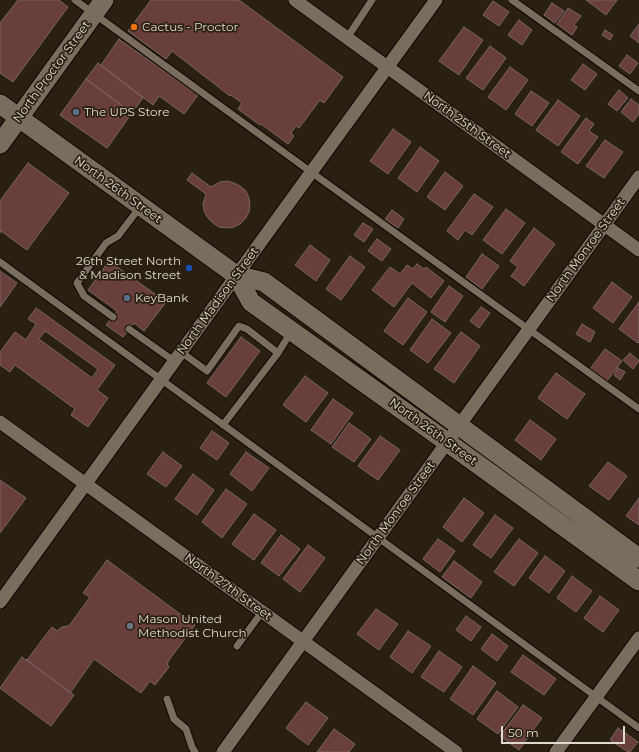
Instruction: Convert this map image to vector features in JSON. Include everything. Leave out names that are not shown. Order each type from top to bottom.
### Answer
[{"type":"street","name":"North 25th Street","points":[[296,0],[639,250]]},
{"type":"street","name":"North Madison Street","points":[[0,602],[436,0]]},
{"type":"street","name":"North Proctor Street","points":[[0,144],[99,7]]},
{"type":"street","name":"North 26th Street","points":[[0,104],[236,276],[264,282],[639,558]]},
{"type":"street","name":"North Monroe Street","points":[[223,752],[639,177]]},
{"type":"street","name":"North 26th Street","points":[[236,276],[251,302],[639,581]]},
{"type":"street","name":"North 27th Street","points":[[0,422],[456,752]]},
{"type":"street","points":[[556,752],[639,638]]},
{"type":"lane","points":[[75,0],[99,7],[311,172],[639,409]]},
{"type":"lane","points":[[347,38],[372,0]]},
{"type":"lane","points":[[512,0],[639,90]]},
{"type":"lane","points":[[113,316],[84,296],[77,283],[106,243],[118,236],[140,207]]},
{"type":"lane","points":[[0,262],[639,728]]},
{"type":"lane","points":[[129,329],[207,371],[239,326],[247,329],[278,353]]},
{"type":"lane","points":[[223,425],[278,353],[291,332]]},
{"type":"lane","points":[[238,646],[262,612]]},
{"type":"lane","points":[[167,699],[174,719],[186,729],[195,752]]},
{"type":"building","points":[[18,0],[59,0],[68,7],[13,82],[0,73],[0,23]]},
{"type":"building","points":[[151,0],[239,0],[343,77],[324,103],[320,100],[299,128],[296,126],[291,133],[294,136],[288,144],[238,109],[242,103],[231,95],[230,96],[172,51],[166,59],[128,31]]},
{"type":"building","points":[[586,0],[617,0],[606,15]]},
{"type":"building","points":[[493,1],[509,12],[499,26],[483,15]]},
{"type":"building","points":[[552,3],[564,11],[555,23],[544,15]]},
{"type":"building","points":[[568,8],[581,16],[574,25],[577,27],[572,35],[557,24]]},
{"type":"building","points":[[519,20],[532,30],[522,45],[508,35]]},
{"type":"building","points":[[639,24],[639,43],[630,36]]},
{"type":"building","points":[[464,27],[483,40],[459,75],[439,61]]},
{"type":"building","points":[[605,30],[613,35],[610,40],[602,35]]},
{"type":"building","points":[[119,39],[198,95],[184,114],[159,96],[153,105],[101,65]]},
{"type":"building","points":[[490,46],[506,58],[483,90],[466,78]]},
{"type":"building","points":[[627,55],[638,63],[630,74],[619,66]]},
{"type":"building","points":[[98,63],[143,98],[132,113],[86,79]]},
{"type":"building","points":[[583,64],[597,74],[585,90],[571,80]]},
{"type":"building","points":[[510,67],[528,80],[506,110],[488,97]]},
{"type":"building","points":[[86,79],[132,113],[107,148],[60,115]]},
{"type":"building","points":[[619,90],[628,98],[617,111],[608,104]]},
{"type":"building","points":[[531,91],[549,103],[532,126],[515,114]]},
{"type":"building","points":[[631,99],[639,105],[639,114],[633,122],[621,112]]},
{"type":"building","points":[[558,100],[580,116],[558,146],[536,130]]},
{"type":"building","points":[[586,118],[594,124],[589,131],[598,137],[578,164],[561,152]]},
{"type":"building","points":[[393,129],[411,142],[388,174],[370,161]]},
{"type":"building","points":[[605,140],[623,152],[604,178],[586,166]]},
{"type":"building","points":[[420,147],[439,161],[417,192],[398,178]]},
{"type":"building","points":[[28,163],[69,193],[27,250],[1,231],[0,233],[0,201]]},
{"type":"building","points":[[445,172],[463,186],[445,210],[427,197]]},
{"type":"building","points":[[192,173],[211,187],[220,182],[227,181],[240,186],[246,191],[250,205],[249,212],[245,219],[234,227],[227,228],[219,227],[213,223],[204,211],[203,204],[206,194],[187,180]]},
{"type":"building","points":[[474,194],[493,207],[472,235],[465,230],[458,240],[447,231]]},
{"type":"building","points":[[506,209],[525,223],[502,254],[483,240]]},
{"type":"building","points":[[392,210],[404,219],[398,228],[385,219]]},
{"type":"building","points":[[363,223],[373,229],[364,242],[354,235]]},
{"type":"building","points":[[534,228],[555,244],[524,286],[511,276],[518,267],[510,261]]},
{"type":"building","points":[[377,239],[391,249],[382,261],[368,251]]},
{"type":"building","points":[[310,245],[330,260],[316,281],[295,265]]},
{"type":"building","points":[[482,254],[499,266],[482,289],[466,277]]},
{"type":"building","points":[[350,256],[365,267],[341,300],[326,289]]},
{"type":"building","points":[[109,261],[166,302],[144,331],[134,323],[123,337],[106,325],[117,311],[88,290]]},
{"type":"building","points":[[417,264],[424,269],[426,267],[444,281],[431,298],[412,283],[394,307],[372,290],[390,267],[400,274],[407,265],[413,269]]},
{"type":"building","points":[[0,271],[17,283],[0,307]]},
{"type":"building","points":[[612,282],[632,297],[613,323],[593,308]]},
{"type":"building","points":[[449,286],[463,296],[445,322],[431,312]]},
{"type":"building","points":[[408,298],[427,312],[403,345],[384,331]]},
{"type":"building","points":[[639,302],[639,342],[638,343],[619,329]]},
{"type":"building","points":[[481,307],[490,313],[479,328],[470,321]]},
{"type":"building","points":[[36,308],[115,365],[97,390],[108,398],[88,427],[71,415],[75,409],[15,365],[10,372],[0,365],[0,352],[15,332],[26,340],[36,324],[28,319]],"holes":[[[45,331],[98,369],[92,378],[39,339]]]},
{"type":"building","points":[[432,319],[451,333],[428,363],[410,350]]},
{"type":"building","points":[[582,324],[595,332],[590,342],[576,334]]},
{"type":"building","points":[[461,332],[480,346],[454,383],[434,369]]},
{"type":"building","points":[[241,337],[260,351],[226,397],[207,383]]},
{"type":"building","points":[[605,349],[622,361],[607,381],[590,369]]},
{"type":"building","points":[[630,353],[639,361],[633,369],[623,360]]},
{"type":"building","points":[[618,368],[625,372],[620,380],[614,375]]},
{"type":"building","points":[[556,373],[585,394],[567,419],[538,398]]},
{"type":"building","points":[[305,376],[328,393],[306,422],[283,405]]},
{"type":"building","points":[[333,399],[353,413],[331,444],[311,430]]},
{"type":"building","points":[[530,420],[556,439],[541,460],[515,440]]},
{"type":"building","points":[[349,423],[371,439],[354,462],[332,447]]},
{"type":"building","points":[[212,431],[229,443],[217,460],[200,448]]},
{"type":"building","points":[[380,436],[400,450],[378,480],[358,466]]},
{"type":"building","points":[[163,452],[182,466],[166,487],[147,474]]},
{"type":"building","points":[[246,452],[269,468],[252,491],[230,474]]},
{"type":"building","points":[[608,462],[627,476],[609,500],[589,486]]},
{"type":"building","points":[[193,474],[214,490],[197,515],[175,499]]},
{"type":"building","points":[[0,480],[26,498],[0,533]]},
{"type":"building","points":[[226,489],[247,504],[222,538],[202,522]]},
{"type":"building","points":[[464,498],[484,513],[462,542],[443,527]]},
{"type":"building","points":[[639,498],[639,525],[626,516]]},
{"type":"building","points":[[254,514],[276,530],[254,560],[232,544]]},
{"type":"building","points":[[495,515],[513,528],[491,558],[473,545]]},
{"type":"building","points":[[281,535],[300,549],[279,576],[261,563]]},
{"type":"building","points":[[438,539],[455,551],[440,572],[423,559]]},
{"type":"building","points":[[519,539],[538,553],[514,586],[494,572]]},
{"type":"building","points":[[308,545],[325,558],[300,592],[283,579]]},
{"type":"building","points":[[545,556],[565,571],[549,593],[529,578]]},
{"type":"building","name":"Mason United Methodist Church","points":[[107,560],[195,625],[169,660],[167,664],[169,667],[155,685],[150,681],[141,693],[94,659],[70,693],[27,660],[52,627],[57,631],[62,627],[69,626],[90,597],[83,593]]},
{"type":"building","points":[[454,561],[482,582],[471,598],[442,577]]},
{"type":"building","points":[[572,576],[592,591],[576,612],[557,598]]},
{"type":"building","points":[[600,596],[619,610],[603,632],[584,618]]},
{"type":"building","points":[[376,609],[398,624],[379,650],[357,634]]},
{"type":"building","points":[[466,616],[481,627],[471,641],[456,630]]},
{"type":"building","points":[[408,631],[431,646],[412,673],[390,657]]},
{"type":"building","points":[[492,634],[508,646],[497,661],[481,649]]},
{"type":"building","points":[[439,651],[462,667],[444,692],[421,677]]},
{"type":"building","points":[[523,655],[556,679],[544,695],[511,672]]},
{"type":"building","points":[[22,657],[74,695],[51,726],[0,688]]},
{"type":"building","points":[[473,666],[496,683],[473,715],[450,699]]},
{"type":"building","points":[[497,691],[518,707],[498,734],[477,719]]},
{"type":"building","points":[[306,702],[328,718],[308,745],[286,728]]},
{"type":"building","points":[[523,705],[542,718],[519,750],[500,736]]},
{"type":"building","points":[[618,728],[638,742],[630,752],[610,740]]},
{"type":"building","points":[[334,729],[355,744],[349,752],[317,752]]},
{"type":"place","name":"Cactus - Proctor","points":[[134,27]]},
{"type":"place","name":"The UPS Store","points":[[76,112]]},
{"type":"place","name":"26th Street North & Madison Street","points":[[189,268]]},
{"type":"place","name":"KeyBank","points":[[127,298]]},
{"type":"place","name":"Mason United Methodist Church","points":[[130,626]]}]
